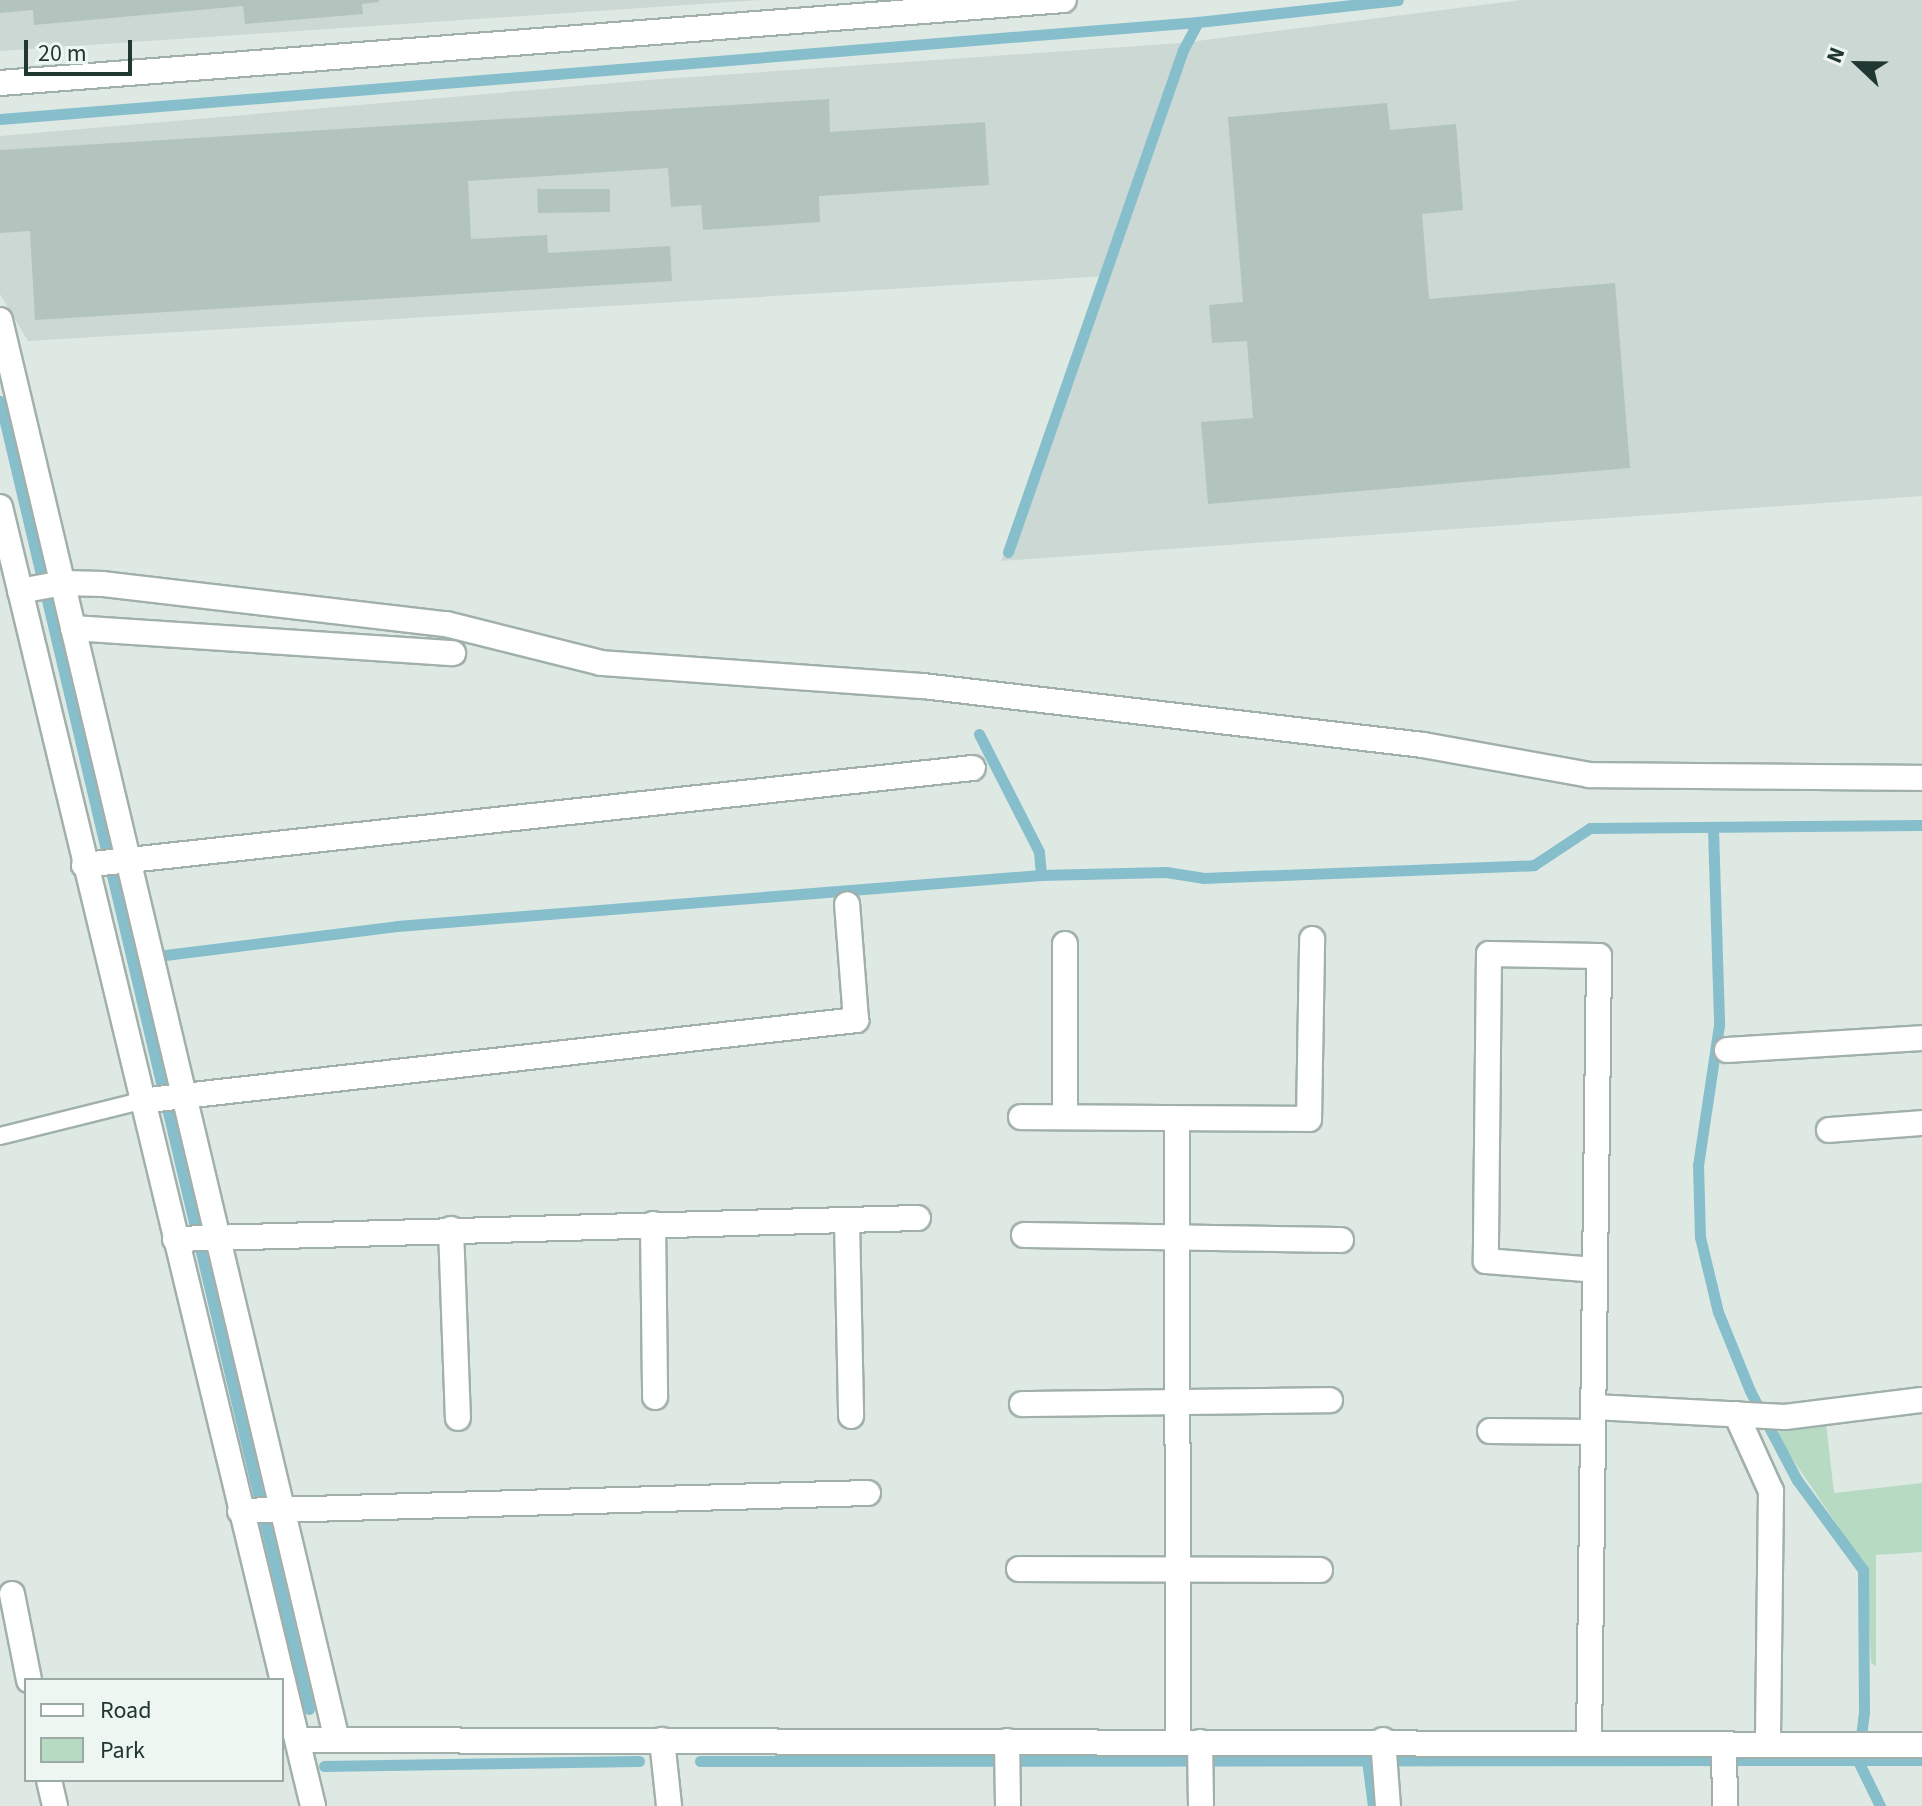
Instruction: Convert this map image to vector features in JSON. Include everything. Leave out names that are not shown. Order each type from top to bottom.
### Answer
[{"type":"street","points":[[0,83],[1064,0]]},
{"type":"street","points":[[0,320],[41,587],[196,1237],[244,1511],[283,1678]]},
{"type":"street","points":[[0,507],[41,587],[73,628],[107,861],[152,956],[164,1098],[196,1237],[278,1507],[337,1740]]},
{"type":"street","points":[[41,587],[446,624],[601,663],[923,686],[1423,745],[1589,775],[1922,778]]},
{"type":"street","points":[[73,628],[453,653]]},
{"type":"street","points":[[107,861],[973,768]]},
{"type":"street","points":[[164,1098],[856,1020],[847,904]]},
{"type":"street","points":[[1021,1117],[1177,1121],[1309,1119],[1312,939]]},
{"type":"street","points":[[1065,944],[1065,1117]]},
{"type":"street","points":[[1589,1744],[1599,956],[1489,954],[1486,1261],[1595,1270]]},
{"type":"street","points":[[1727,1050],[1922,1038]]},
{"type":"street","points":[[1177,1121],[1178,1569],[1201,1806]]},
{"type":"street","points":[[1829,1130],[1922,1123]]},
{"type":"street","points":[[196,1237],[918,1218]]},
{"type":"street","points":[[847,1220],[851,1416]]},
{"type":"street","points":[[653,1224],[655,1397]]},
{"type":"street","points":[[451,1229],[458,1418]]},
{"type":"street","points":[[1024,1235],[1177,1234],[1341,1240]]},
{"type":"street","points":[[1022,1404],[1330,1400]]},
{"type":"street","points":[[1594,1407],[1753,1415],[1922,1400]]},
{"type":"street","points":[[1753,1415],[1771,1491],[1768,1745]]},
{"type":"street","points":[[1490,1431],[1593,1432]]},
{"type":"street","points":[[244,1511],[278,1507],[868,1493]]},
{"type":"street","points":[[1019,1569],[1320,1570]]},
{"type":"street","points":[[12,1594],[29,1678]]},
{"type":"street","points":[[284,1681],[298,1740],[305,1804]]},
{"type":"street","points":[[298,1740],[662,1740],[1007,1754],[1383,1753],[1589,1744],[1724,1756],[1768,1745],[1922,1745]]},
{"type":"street","points":[[662,1740],[669,1806]]},
{"type":"street","points":[[1383,1753],[1388,1806]]},
{"type":"street","points":[[1007,1754],[1008,1806]]},
{"type":"street","points":[[1724,1756],[1725,1806]]},
{"type":"street","points":[[49,1782],[55,1806]]},
{"type":"lane","points":[[0,1136],[164,1098]]},
{"type":"shaded area","points":[[0,0],[760,0],[0,51]]},
{"type":"shaded area","points":[[1521,0],[1922,0],[1922,496],[1001,561],[1107,276],[28,341],[0,294],[0,136],[648,80],[1181,43]]},
{"type":"green space","points":[[1826,1423],[1834,1493],[1922,1483],[1922,1552],[1876,1555],[1876,1666],[1871,1663],[1867,1569],[1777,1436],[1780,1428]]},
{"type":"building","points":[[0,0],[379,2],[362,4],[363,14],[245,24],[243,6],[34,25],[33,10],[0,13]]},
{"type":"building","points":[[829,99],[830,132],[985,122],[989,185],[819,196],[820,222],[703,230],[701,205],[671,207],[668,168],[468,181],[471,239],[547,235],[548,253],[670,246],[672,281],[35,320],[30,231],[0,233],[0,150]]},
{"type":"building","points":[[1387,103],[1390,130],[1456,124],[1463,210],[1422,214],[1429,299],[1615,283],[1630,468],[1208,504],[1201,422],[1253,418],[1247,341],[1212,343],[1209,305],[1243,302],[1228,117]]},
{"type":"building","points":[[537,189],[610,189],[610,212],[538,213]]},
{"type":"waterway","points":[[0,119],[1198,22],[1398,0]]},
{"type":"waterway","points":[[1008,552],[1183,50],[1198,22]]},
{"type":"waterway","points":[[0,401],[309,1709]]},
{"type":"waterway","points":[[979,734],[1039,852],[1041,875]]},
{"type":"waterway","points":[[133,959],[397,926],[1041,875],[1166,872],[1203,878],[1534,865],[1590,828],[1922,825]]},
{"type":"waterway","points":[[1713,829],[1719,1025],[1698,1165],[1700,1237],[1718,1312],[1750,1391],[1797,1480],[1863,1570],[1864,1712],[1858,1761],[1880,1806]]},
{"type":"waterway","points":[[1367,1760],[1373,1806]]},
{"type":"waterway","points":[[700,1761],[1922,1760]]},
{"type":"waterway","points":[[324,1766],[639,1761]]}]
